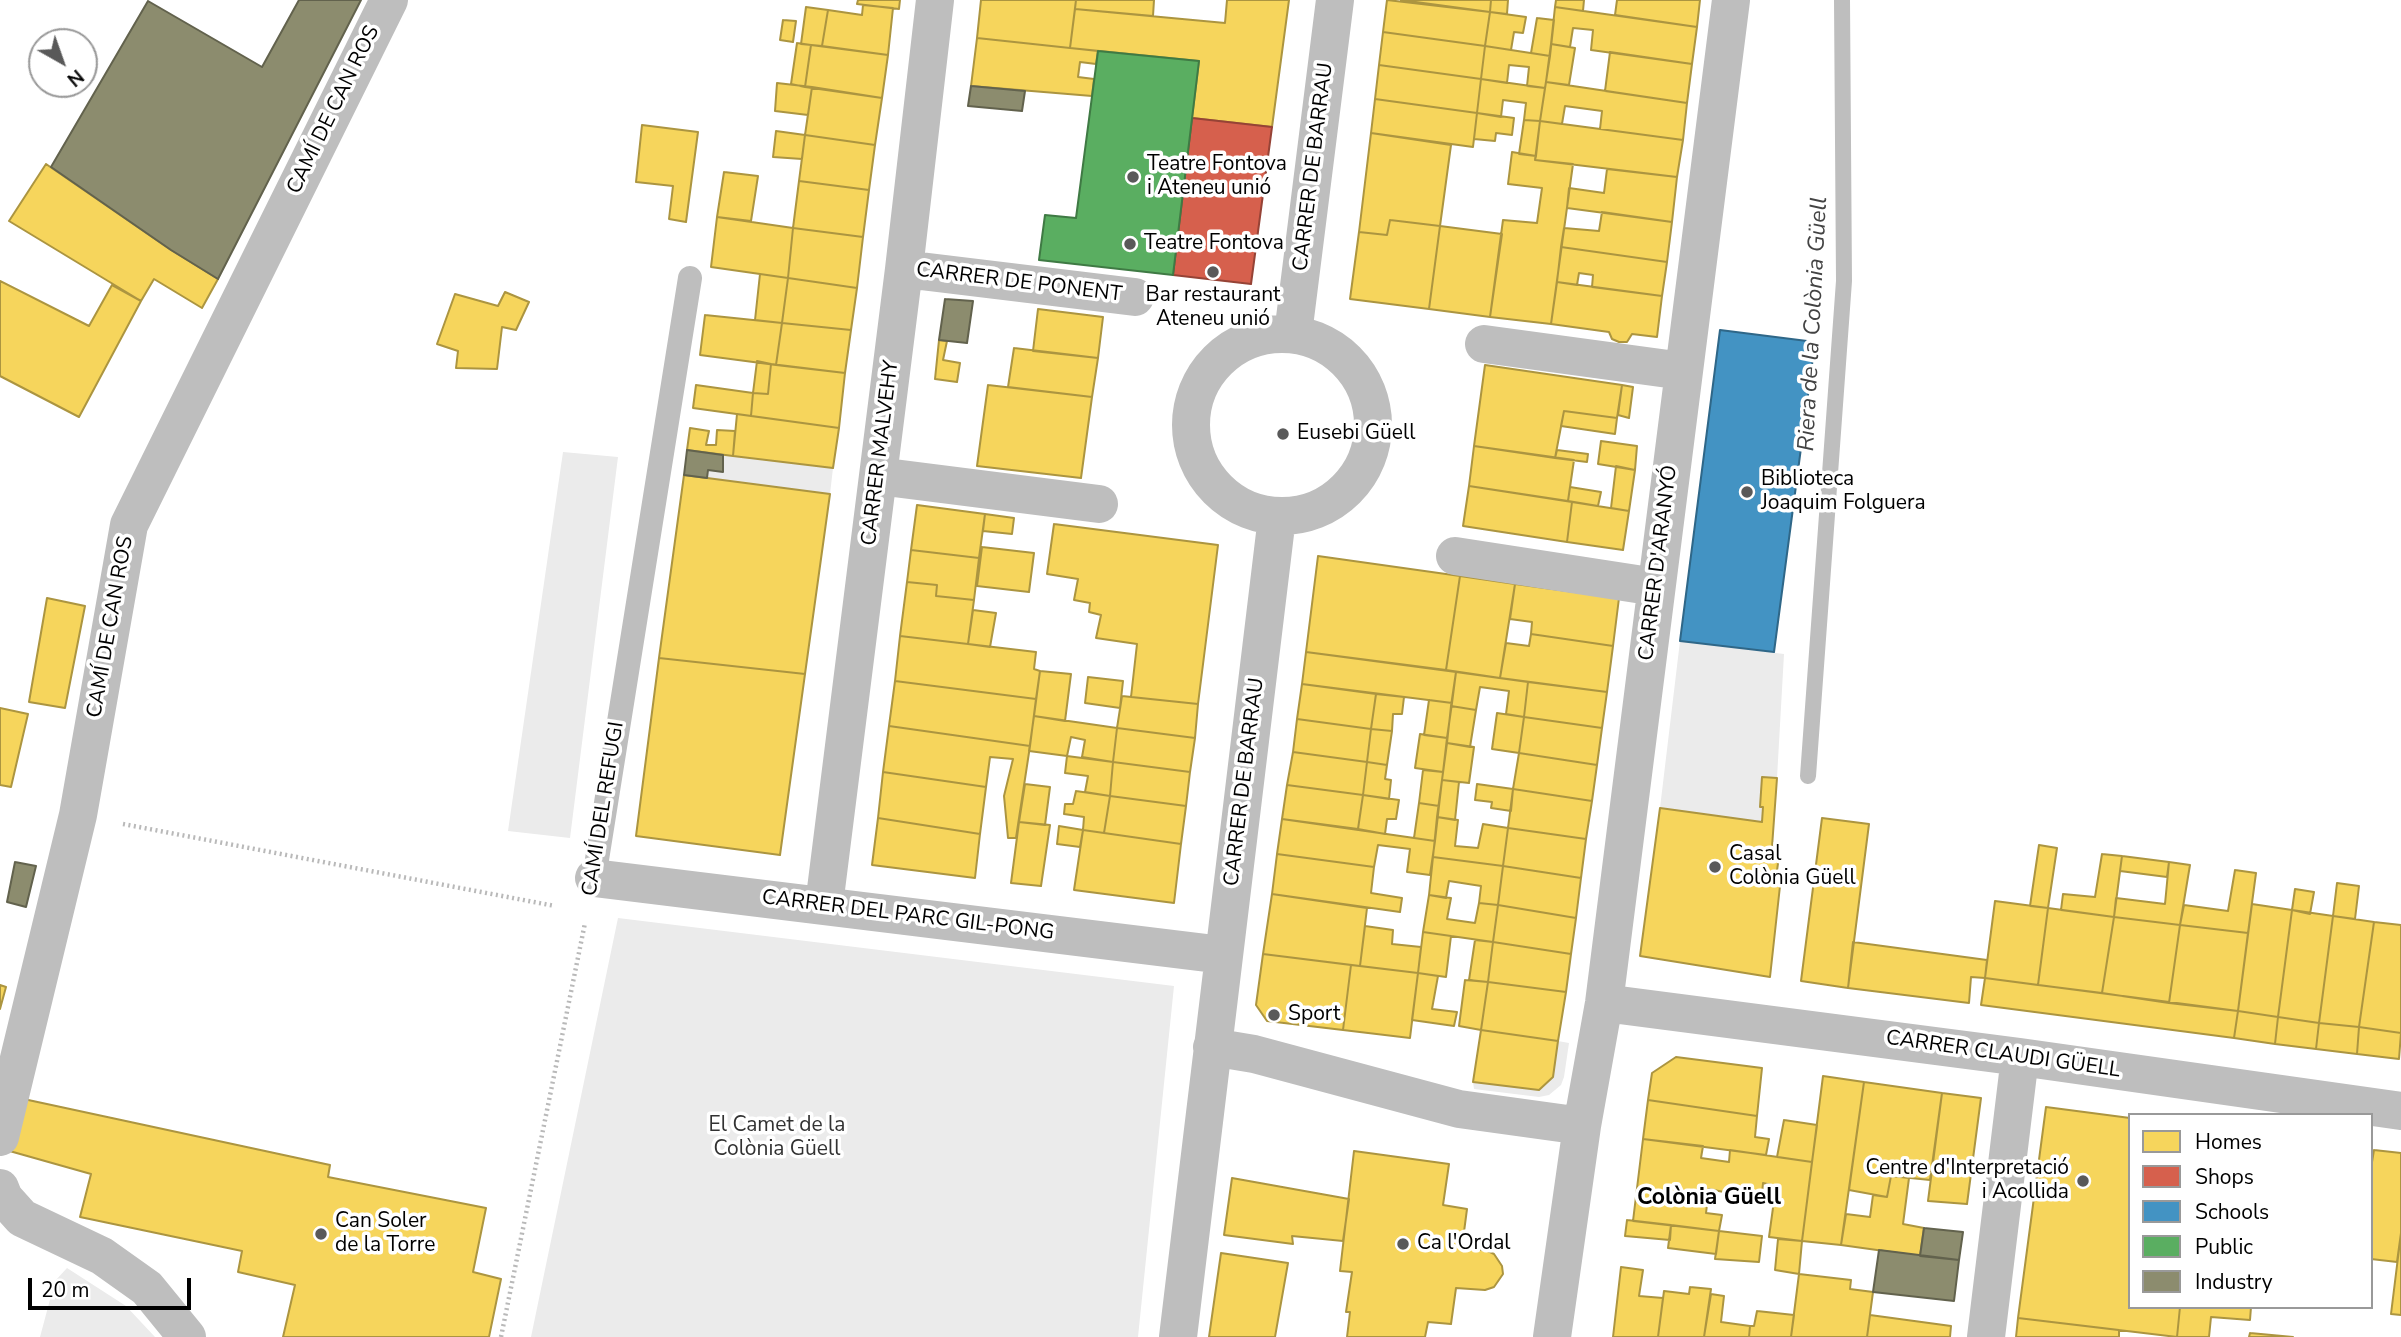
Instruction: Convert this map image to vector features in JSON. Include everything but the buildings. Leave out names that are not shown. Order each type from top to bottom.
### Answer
[{"type":"street","name":"CAMÍ DE CAN ROS","points":[[0,1137],[78,815],[130,525],[389,0]]},
{"type":"street","name":"CARRER MALVEHY","points":[[824,905],[935,0]]},
{"type":"street","name":"CARRER DE BARRAU","points":[[1293,334],[1335,0]]},
{"type":"street","name":"CARRER D'ARANYÓ","points":[[1552,1337],[1582,1126],[1604,1003],[1731,0]]},
{"type":"street","name":"CARRER DE PONENT","points":[[904,269],[1135,297]]},
{"type":"street","points":[[1293,334],[1323,342],[1349,361],[1366,387],[1374,417],[1371,448],[1359,477],[1336,499],[1308,513],[1278,517],[1249,511],[1223,496],[1204,474],[1193,447],[1191,417],[1198,389],[1213,364],[1236,346],[1264,335],[1293,334]]},
{"type":"street","points":[[1484,344],[1683,371]]},
{"type":"street","points":[[878,476],[1099,505]]},
{"type":"street","name":"CARRER DE BARRAU","points":[[1178,1337],[1278,517]]},
{"type":"street","points":[[1455,556],[1656,587]]},
{"type":"street","name":"CARRER DEL PARC GIL-PONG","points":[[590,895],[824,905],[1223,955]]},
{"type":"street","name":"CARRER CLAUDI GÜELL","points":[[1604,1003],[2020,1057],[2401,1111]]},
{"type":"street","points":[[1212,1047],[1254,1054],[1460,1109],[1582,1126]]},
{"type":"street","points":[[1986,1337],[2020,1057]]},
{"type":"street","points":[[1,1194],[22,1218],[103,1256],[147,1288],[187,1337]]},
{"type":"lane","name":"CAMÍ DEL REFUGI","points":[[590,895],[690,278]]},
{"type":"path","points":[[78,815],[590,895]]},
{"type":"path","name":"CAMÍ DEL REFUGI","points":[[501,1337],[590,895]]},
{"type":"green space","points":[[563,452],[618,457],[570,838],[508,831]]},
{"type":"green space","points":[[723,455],[833,468],[830,494],[707,478],[708,470],[723,471]]},
{"type":"green space","points":[[1680,641],[1784,654],[1777,778],[1762,777],[1762,822],[1660,808]]},
{"type":"green space","name":"El Camet de la Colònia Güell","points":[[618,918],[1174,986],[1138,1337],[531,1337]]},
{"type":"green space","points":[[1558,1041],[1569,1043],[1564,1077],[1561,1085],[1549,1095],[1539,1097],[1474,1089],[1473,1082],[1539,1090],[1553,1077]]},
{"type":"green space","points":[[67,1268],[126,1306],[155,1337],[40,1337],[55,1281]]},
{"type":"waterway","name":"Riera de la Colònia Güell","points":[[1808,776],[1844,281],[1842,0]]},
{"type":"place","name":"Teatre Fontova i Ateneu unió","points":[[1133,177]]},
{"type":"place","name":"Teatre Fontova","points":[[1130,244]]},
{"type":"place","name":"Bar restaurant Ateneu unió","points":[[1213,272]]},
{"type":"place","name":"Eusebi Güell","points":[[1283,434]]},
{"type":"place","name":"Biblioteca Joaquim Folguera","points":[[1747,492]]},
{"type":"place","name":"Casal Colònia Güell","points":[[1715,867]]},
{"type":"place","name":"Sport","points":[[1274,1015]]},
{"type":"place","name":"Centre d'Interpretació i Acollida","points":[[2083,1181]]},
{"type":"place","name":"Can Soler de la Torre","points":[[321,1234]]},
{"type":"place","name":"Ca l'Ordal","points":[[1403,1244]]},
{"type":"district","name":"Colònia Güell","points":[[1709,1198]]}]
